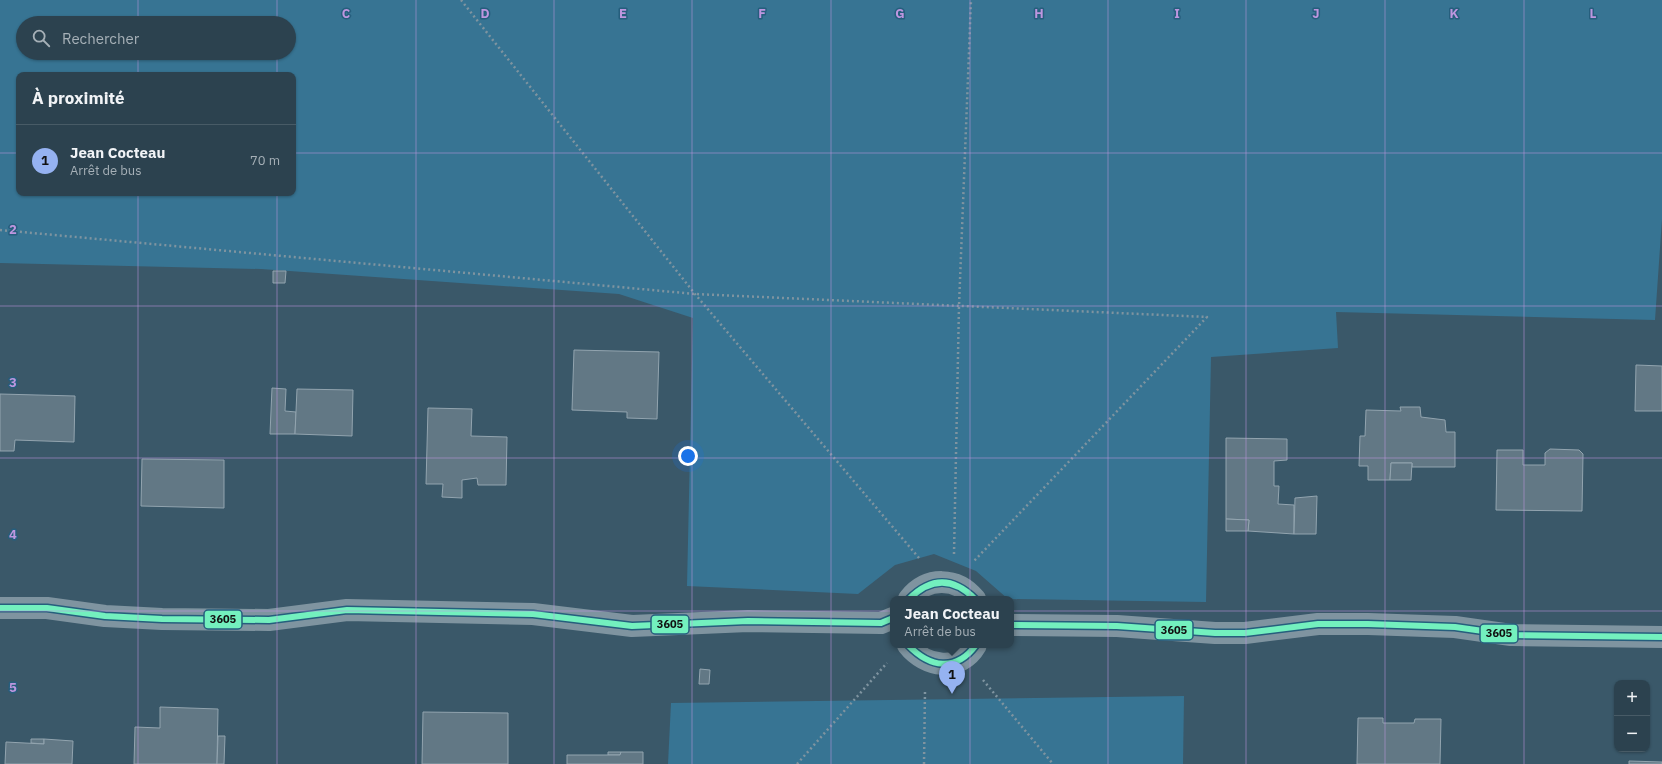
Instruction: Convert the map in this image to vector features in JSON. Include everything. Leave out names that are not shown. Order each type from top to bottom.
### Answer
[{"type":"street","points":[[912,596],[926,585],[946,582],[965,589],[972,596]]},
{"type":"street","points":[[0,608],[47,608],[105,616],[169,619],[269,620],[347,610],[533,614],[632,626],[748,621],[881,623],[890,619]]},
{"type":"street","points":[[1014,625],[1117,626],[1215,633],[1245,633],[1318,624],[1368,624],[1455,627],[1511,635],[1662,637]]},
{"type":"street","points":[[910,648],[914,653],[926,660],[939,664],[952,663],[970,651]]},
{"type":"path","points":[[461,0],[695,294],[946,582]]},
{"type":"path","points":[[946,582],[971,0]]},
{"type":"path","points":[[0,230],[695,294],[1207,317],[946,582]]},
{"type":"path","points":[[970,651],[1052,764]]},
{"type":"path","points":[[924,764],[926,660]]},
{"type":"path","points":[[797,764],[888,662]]},
{"type":"shaded area","points":[[0,0],[1662,0],[1662,219],[1655,320],[1336,312],[1338,348],[1211,357],[1206,602],[1014,599],[1014,596],[1005,596],[976,571],[934,554],[895,565],[858,594],[687,586],[693,318],[619,294],[261,269],[0,263]]},
{"type":"shaded area","points":[[1184,696],[1183,764],[668,764],[671,703]]},
{"type":"building","points":[[273,271],[286,271],[285,283],[273,283]]},
{"type":"building","points":[[574,350],[659,352],[657,419],[627,418],[627,412],[572,410]]},
{"type":"building","points":[[1636,365],[1662,366],[1662,411],[1635,411]]},
{"type":"building","points":[[272,388],[286,389],[285,411],[296,412],[295,434],[270,434]]},
{"type":"building","points":[[297,389],[353,390],[352,436],[295,434]]},
{"type":"building","points":[[0,394],[75,396],[74,442],[15,440],[14,451],[0,451]]},
{"type":"building","points":[[1400,407],[1420,407],[1421,417],[1445,420],[1446,432],[1455,432],[1455,467],[1412,467],[1412,463],[1391,463],[1390,480],[1368,480],[1368,466],[1359,466],[1360,436],[1365,436],[1366,410],[1401,411]]},
{"type":"building","points":[[428,408],[472,409],[471,436],[507,437],[506,485],[478,485],[477,478],[462,480],[462,498],[442,497],[443,484],[426,484]]},
{"type":"building","points":[[1226,438],[1287,439],[1287,460],[1274,461],[1274,486],[1279,486],[1278,504],[1294,505],[1294,534],[1248,531],[1249,520],[1226,519]]},
{"type":"building","points":[[1550,449],[1579,450],[1583,454],[1582,511],[1496,510],[1497,450],[1523,450],[1523,465],[1545,465],[1545,453]]},
{"type":"building","points":[[142,459],[224,460],[224,508],[141,506]]},
{"type":"building","points":[[1391,463],[1412,463],[1411,480],[1390,480]]},
{"type":"building","points":[[1317,496],[1316,534],[1294,534],[1295,498]]},
{"type":"building","points":[[1226,519],[1249,520],[1248,531],[1226,531]]},
{"type":"building","points":[[700,669],[710,670],[709,684],[699,684]]},
{"type":"building","points":[[160,707],[218,709],[217,764],[134,764],[135,727],[160,728]]},
{"type":"building","points":[[423,712],[508,713],[508,764],[422,764]]},
{"type":"building","points":[[1358,718],[1383,718],[1383,723],[1414,723],[1415,719],[1441,719],[1440,764],[1357,764]]},
{"type":"building","points":[[218,736],[225,736],[224,764],[217,764]]},
{"type":"building","points":[[31,739],[44,739],[44,744],[31,743]]},
{"type":"building","points":[[44,739],[73,741],[72,764],[5,764],[6,742],[44,744]]},
{"type":"building","points":[[608,752],[621,752],[620,755],[608,755]]},
{"type":"building","points":[[621,752],[643,752],[643,764],[567,764],[567,755],[620,755]]},
{"type":"building","points":[[1629,761],[1662,762],[1662,764],[1629,764]]},
{"type":"transit line","name":"3605","points":[[912,596],[926,587],[942,582],[958,587],[972,596]]},
{"type":"transit line","name":"3605","points":[[0,608],[47,608],[105,616],[162,619],[269,620],[347,610],[533,614],[632,626],[748,621],[881,623],[890,619]]},
{"type":"transit line","name":"3605","points":[[1014,625],[1117,626],[1215,633],[1245,633],[1318,624],[1368,624],[1455,627],[1511,635],[1662,637]]},
{"type":"transit line","name":"3605","points":[[911,648],[925,658],[943,664],[960,660],[973,648]]},
{"type":"place","name":"Jean Cocteau","points":[[952,694]]}]
